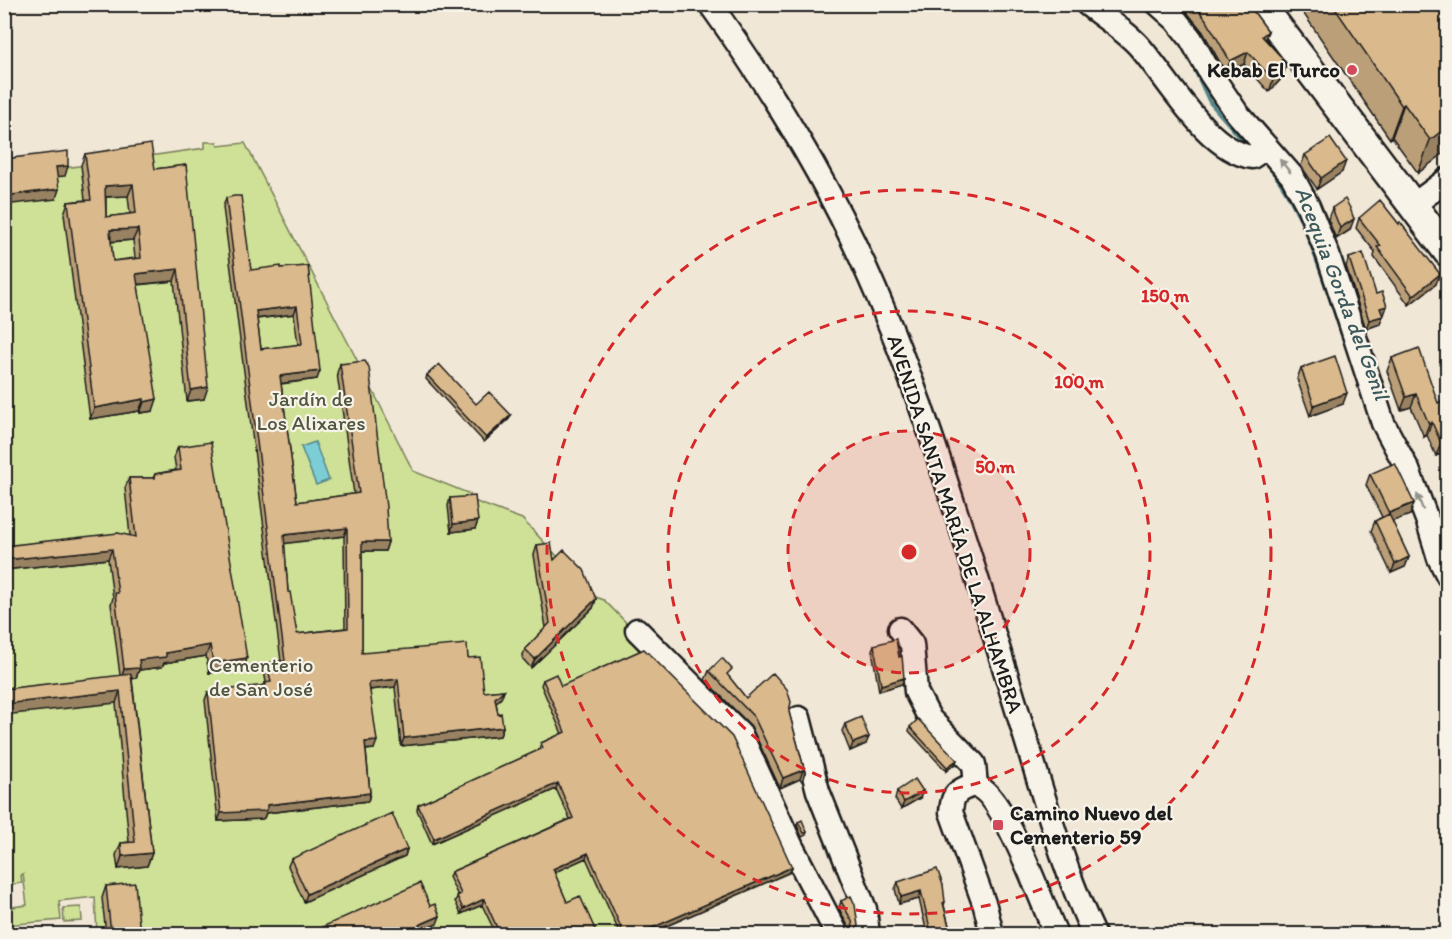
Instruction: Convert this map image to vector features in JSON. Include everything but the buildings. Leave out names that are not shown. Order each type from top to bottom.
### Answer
[{"type":"main road","points":[[1260,4],[1448,252]]},
{"type":"street","name":"AVENIDA SANTA MARÍA DE LA ALHAMBRA","points":[[710,4],[799,140],[869,275],[912,383],[977,579],[1068,873],[1094,934]]},
{"type":"street","points":[[1088,4],[1136,43],[1206,130],[1218,141],[1245,156],[1260,152]]},
{"type":"street","points":[[1158,4],[1176,20],[1191,39],[1260,152],[1284,164],[1308,206],[1328,255],[1383,423],[1408,470],[1439,558],[1448,576]]},
{"type":"street","points":[[1412,206],[1448,179]]},
{"type":"street","points":[[900,629],[912,644],[916,692],[930,719],[974,764],[976,786]]},
{"type":"street","points":[[637,630],[741,735],[791,845],[837,934]]},
{"type":"street","points":[[799,718],[818,791],[865,909],[868,934]]},
{"type":"street","points":[[992,934],[985,906],[951,812],[956,794],[966,787],[976,786],[985,791],[1005,818],[1056,934]]},
{"type":"green space","name":"Cementerio de San José","points":[[205,142],[217,142],[218,146],[245,143],[413,471],[470,494],[471,500],[522,519],[596,597],[604,600],[738,737],[796,870],[648,934],[97,934],[95,897],[59,901],[61,920],[5,925],[5,908],[27,905],[23,874],[21,875],[22,883],[4,885],[4,169],[65,168],[205,148]]},
{"type":"green space","points":[[81,907],[82,921],[64,922],[63,908]]},
{"type":"water","points":[[315,442],[329,480],[316,485],[301,447]]},
{"type":"waterway","name":"Acequia Gorda del Genil","points":[[1138,4],[1154,14]]},
{"type":"waterway","name":"Acequia Gorda del Genil","points":[[1193,65],[1210,102],[1248,146]]},
{"type":"waterway","name":"Acequia Gorda del Genil","points":[[1261,158],[1276,175],[1300,218],[1320,267],[1343,337]]},
{"type":"waterway","name":"Acequia Gorda del Genil","points":[[1438,579],[1448,598]]},
{"type":"place","name":"Kebab El Turco","points":[[1352,70]]},
{"type":"place","name":"Camino Nuevo del Cementerio 59","points":[[998,825]]},
{"type":"park label","name":"Jardín de Los Alixares","points":[[311,411]]}]
